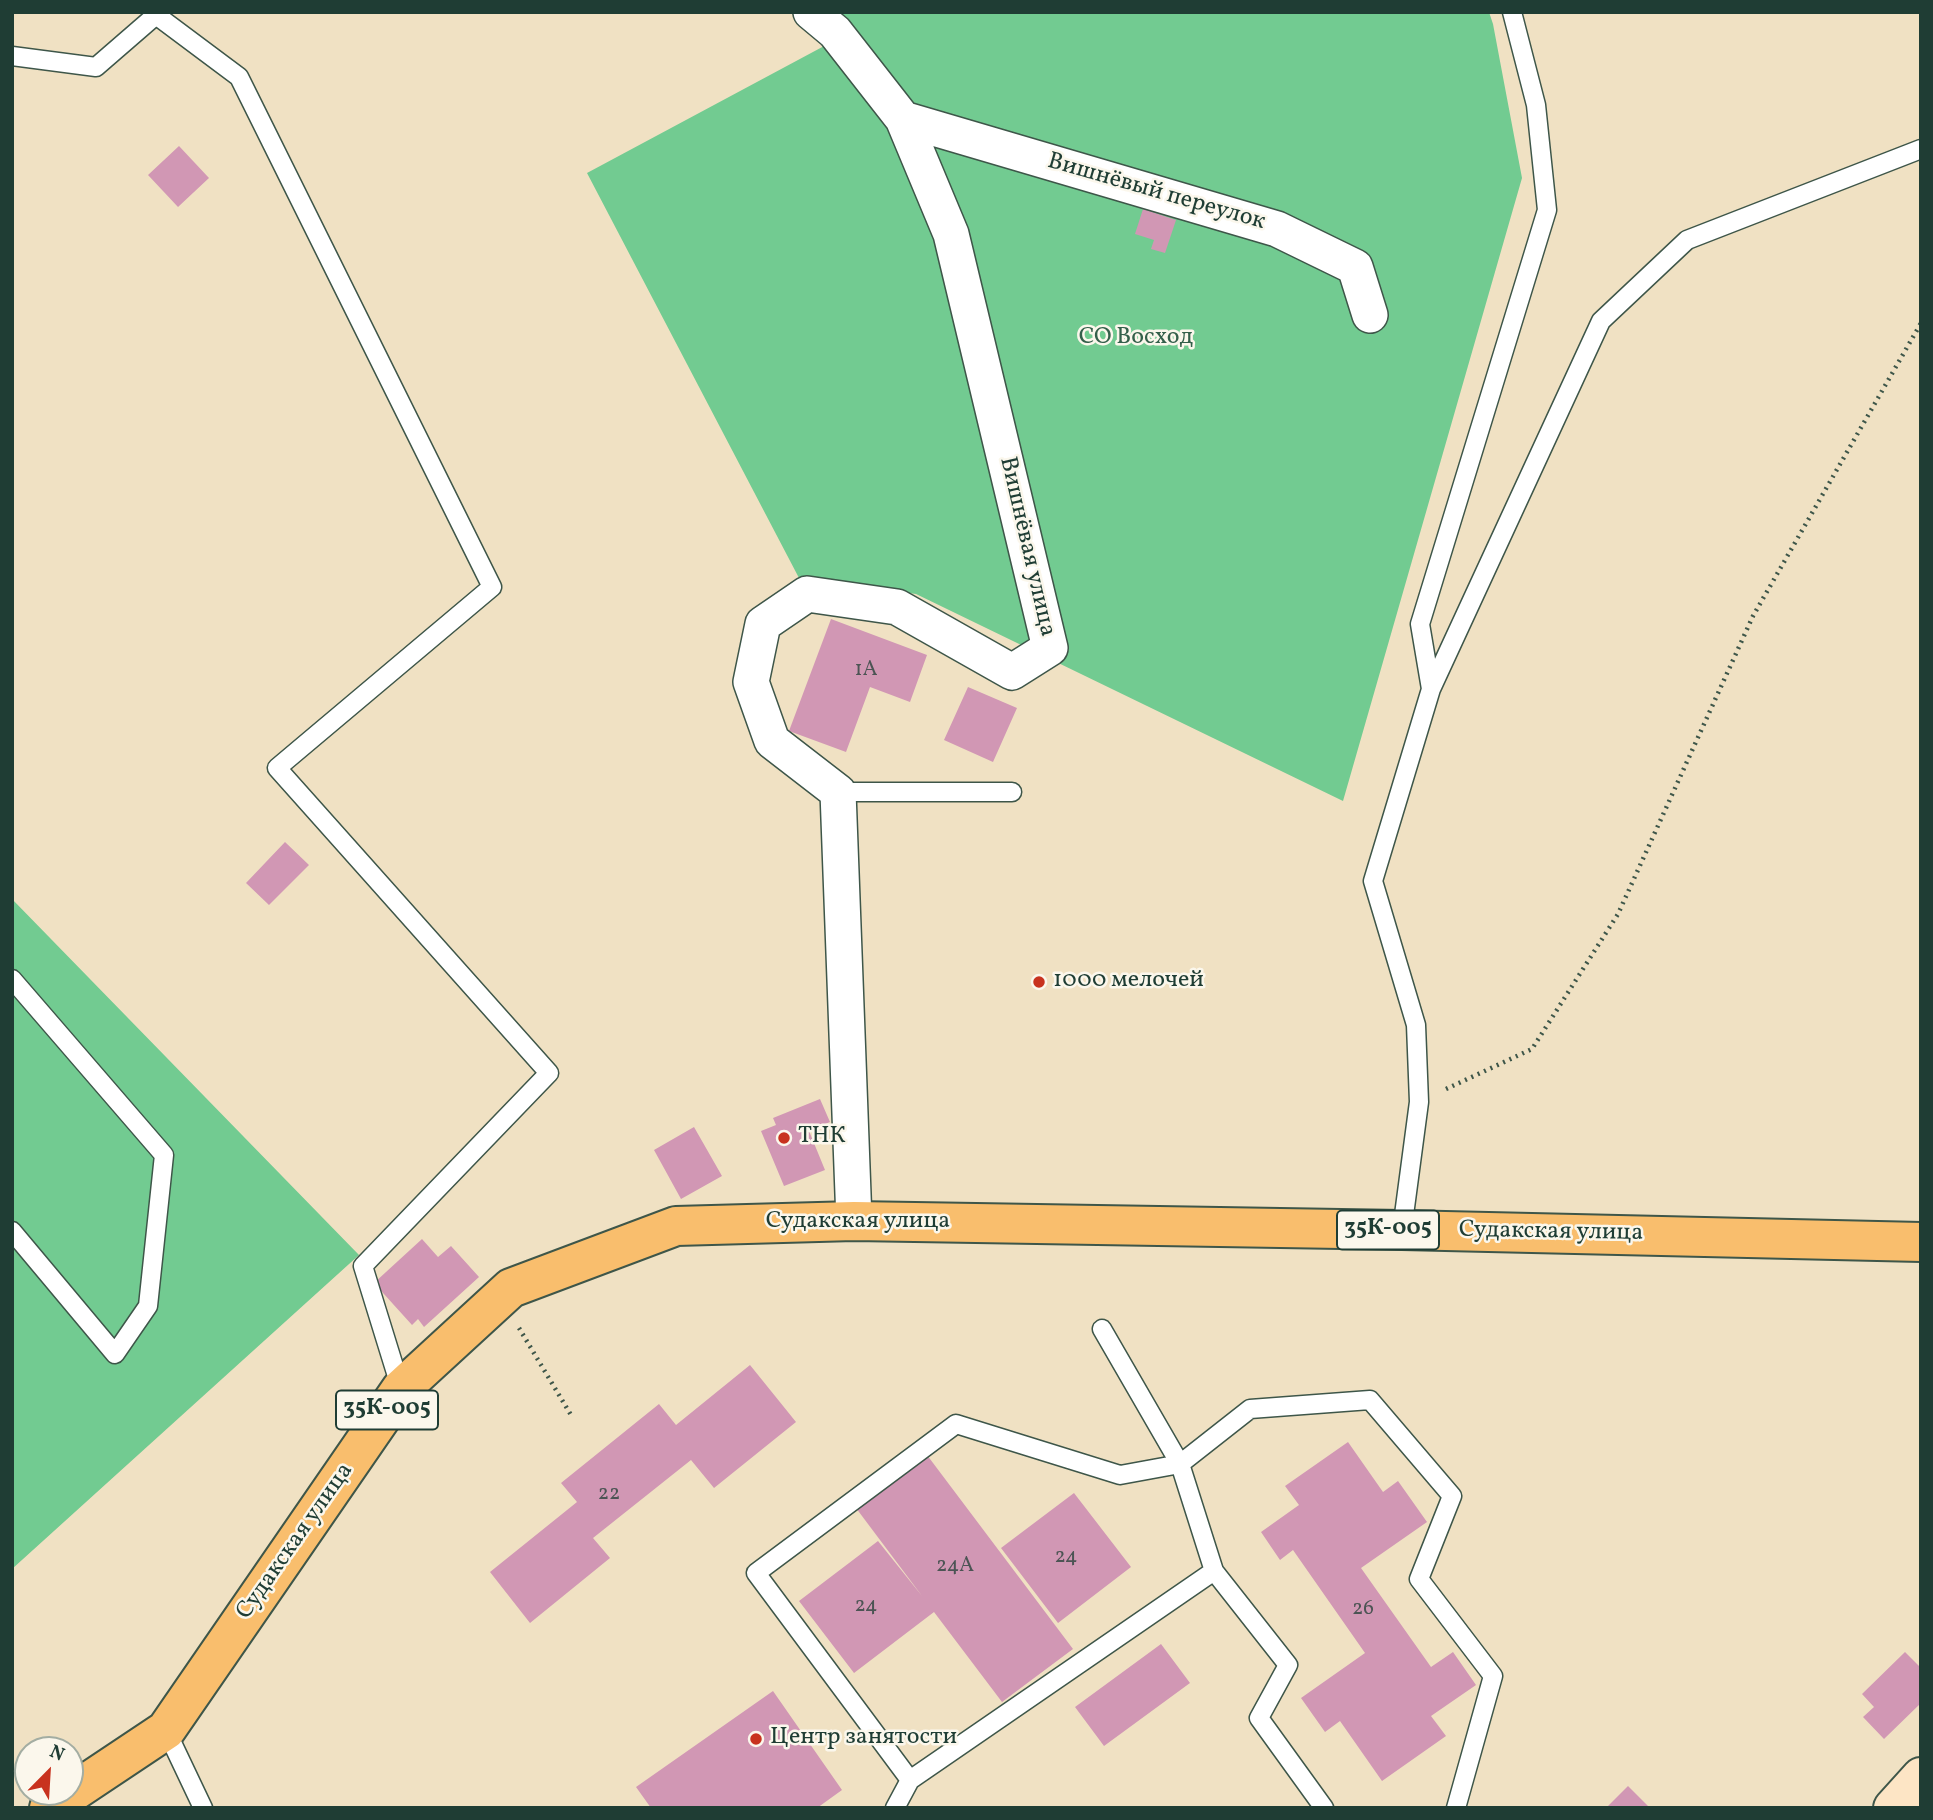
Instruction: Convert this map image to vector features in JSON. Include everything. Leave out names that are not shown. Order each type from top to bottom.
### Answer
[{"type":"main road","name":"Судакская улица","points":[[49,1808],[166,1730],[401,1389],[512,1288],[676,1226],[854,1221],[1920,1242]]},
{"type":"main road","points":[[1893,1808],[1921,1777]]},
{"type":"street","name":"Вишнёвая улица","points":[[811,12],[835,32],[903,119],[951,234],[1050,648],[1012,672],[897,607],[807,594],[796,601],[763,624],[751,682],[772,741],[838,792]]},
{"type":"street","name":"Вишнёвый переулок","points":[[903,119],[1276,229],[1355,267],[1370,315]]},
{"type":"street","points":[[838,792],[854,1221]]},
{"type":"lane","points":[[1431,689],[1420,624],[1547,210],[1536,105],[1513,12]]},
{"type":"lane","points":[[12,56],[96,67],[156,13],[239,77],[492,587],[276,768],[550,1073],[363,1266],[401,1389]]},
{"type":"lane","points":[[1402,1230],[1419,1102],[1416,1025],[1373,881],[1431,689],[1601,321],[1687,240],[1921,149]]},
{"type":"lane","points":[[838,792],[1012,792]]},
{"type":"lane","points":[[12,979],[164,1155],[148,1306],[115,1354],[12,1231]]},
{"type":"lane","points":[[1102,1329],[1180,1464],[1214,1571],[1288,1665],[1259,1718],[1324,1808]]},
{"type":"lane","points":[[910,1780],[756,1573],[956,1424],[1120,1475],[1180,1464],[1250,1409],[1370,1400],[1452,1496],[1419,1579],[1493,1676],[1456,1808]]},
{"type":"lane","points":[[895,1808],[910,1780],[1214,1571]]},
{"type":"lane","points":[[166,1730],[202,1808]]},
{"type":"path","points":[[1419,1102],[1532,1049],[1618,914],[1753,616],[1921,323]]},
{"type":"path","points":[[484,1313],[512,1316],[571,1415]]},
{"type":"green space","name":"СО Восход","points":[[794,12],[1489,12],[1522,178],[1343,801],[916,594],[799,578],[587,173],[826,45]]},
{"type":"green space","points":[[12,899],[359,1255],[12,1569]]},
{"type":"building","points":[[179,146],[209,178],[178,207],[148,175]]},
{"type":"building","points":[[1143,209],[1176,220],[1165,253],[1151,249],[1154,240],[1135,234]]},
{"type":"building","points":[[831,619],[927,655],[910,702],[870,687],[846,752],[789,731]]},
{"type":"building","points":[[968,687],[1017,708],[993,762],[944,740]]},
{"type":"building","points":[[285,842],[309,865],[269,905],[246,883]]},
{"type":"building","points":[[820,1099],[830,1122],[809,1131],[825,1170],[784,1186],[761,1131],[776,1125],[773,1118]]},
{"type":"building","points":[[694,1127],[722,1176],[681,1199],[654,1150]]},
{"type":"building","points":[[422,1239],[438,1257],[451,1246],[479,1277],[424,1327],[418,1319],[412,1325],[374,1283]]},
{"type":"building","points":[[750,1365],[796,1422],[714,1488],[691,1460],[593,1538],[610,1558],[530,1623],[490,1572],[577,1502],[561,1483],[659,1404],[676,1425]]},
{"type":"building","points":[[1348,1442],[1383,1492],[1398,1481],[1427,1522],[1361,1568],[1431,1667],[1453,1652],[1476,1685],[1431,1716],[1446,1736],[1382,1781],[1340,1721],[1325,1732],[1301,1698],[1365,1653],[1293,1550],[1280,1560],[1261,1532],[1299,1505],[1285,1486]]},
{"type":"building","points":[[924,1451],[1073,1649],[1002,1702],[934,1612],[854,1673],[799,1601],[878,1541],[922,1596],[853,1504]]},
{"type":"building","points":[[1074,1493],[1131,1567],[1058,1623],[1001,1548]]},
{"type":"building","points":[[1161,1644],[1190,1683],[1104,1746],[1075,1707]]},
{"type":"building","points":[[1905,1652],[1921,1668],[1921,1703],[1884,1739],[1863,1717],[1874,1707],[1862,1694]]},
{"type":"building","name":"Центр занятости","points":[[773,1691],[842,1790],[817,1808],[651,1808],[636,1787]]},
{"type":"building","points":[[1628,1786],[1650,1808],[1606,1808]]},
{"type":"place","name":"1000 мелочей","points":[[1039,982]]},
{"type":"place","name":"ТНК","points":[[784,1138]]},
{"type":"place","name":"Центр занятости","points":[[756,1739]]}]
